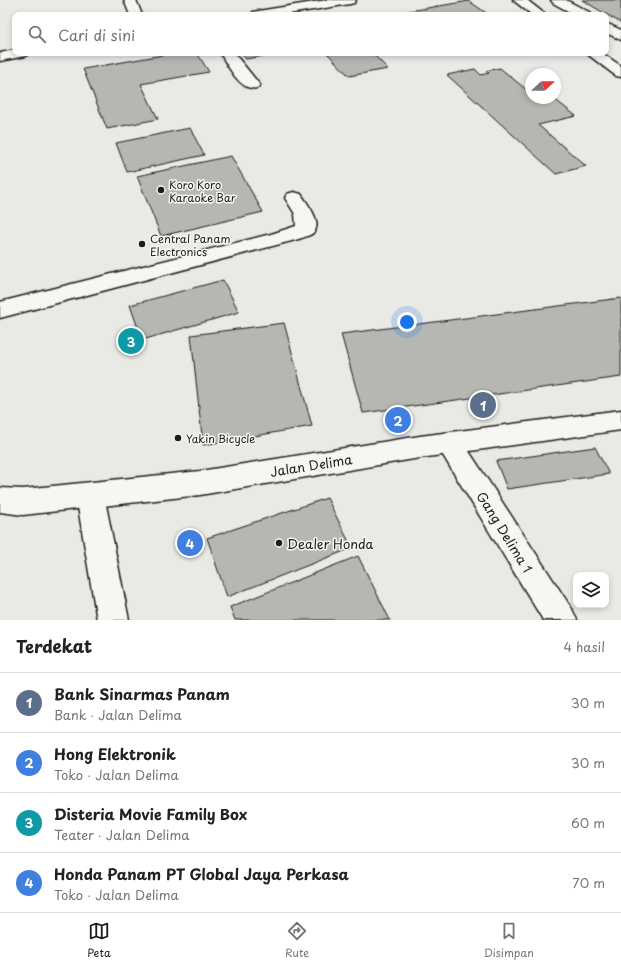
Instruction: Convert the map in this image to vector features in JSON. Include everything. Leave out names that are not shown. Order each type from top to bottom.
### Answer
[{"type":"street","points":[[130,0],[135,12]]},
{"type":"street","points":[[276,12],[350,0]]},
{"type":"street","points":[[519,0],[536,12]]},
{"type":"street","points":[[557,0],[579,12]]},
{"type":"street","points":[[609,29],[621,36]]},
{"type":"street","points":[[0,56],[12,54]]},
{"type":"street","points":[[229,56],[240,72],[252,85]]},
{"type":"street","points":[[597,56],[621,73]]},
{"type":"street","points":[[0,310],[278,239],[306,229],[304,214],[294,198]]},
{"type":"street","name":"Jalan Delima","points":[[0,500],[23,502],[200,483],[450,444],[621,420]]},
{"type":"street","name":"Gang Delima 1","points":[[450,444],[561,620]]},
{"type":"street","points":[[90,495],[113,620]]},
{"type":"building","points":[[582,0],[621,0],[621,23],[609,16],[609,12],[602,12]]},
{"type":"building","points":[[469,1],[485,12],[403,12]]},
{"type":"building","points":[[157,56],[199,56],[209,72],[141,84],[158,119],[107,129],[83,69]]},
{"type":"building","points":[[244,56],[264,56],[246,59]]},
{"type":"building","points":[[330,56],[375,56],[388,69],[349,76]]},
{"type":"building","points":[[500,68],[525,89],[525,104],[561,104],[576,116],[538,125],[586,166],[556,174],[447,75],[475,69],[481,75],[489,73],[486,71]]},
{"type":"building","points":[[190,128],[204,155],[127,172],[116,143]]},
{"type":"building","points":[[231,156],[263,212],[161,236],[137,176]]},
{"type":"building","points":[[223,280],[239,312],[142,340],[130,305]]},
{"type":"building","points":[[621,298],[621,377],[363,413],[341,334]]},
{"type":"building","points":[[284,323],[312,426],[203,445],[191,335]]},
{"type":"building","points":[[595,447],[609,474],[507,489],[496,461]]},
{"type":"building","name":"Dealer Honda","points":[[327,498],[352,548],[227,597],[207,538]]},
{"type":"building","points":[[358,556],[390,620],[235,620],[230,607]]},
{"type":"place","name":"Koro Koro Karaoke Bar","points":[[161,190]]},
{"type":"place","name":"Central Panam Electronics","points":[[142,244]]},
{"type":"place","name":"Disteria Movie Family Box","points":[[131,341]]},
{"type":"place","name":"Bank Sinarmas Panam","points":[[483,405]]},
{"type":"place","name":"Hong Elektronik","points":[[398,420]]},
{"type":"place","name":"Yakin Bicycle","points":[[178,438]]},
{"type":"place","name":"Honda Panam PT Global Jaya Perkasa","points":[[190,543]]},
{"type":"place","name":"Dealer Honda","points":[[279,543]]}]
